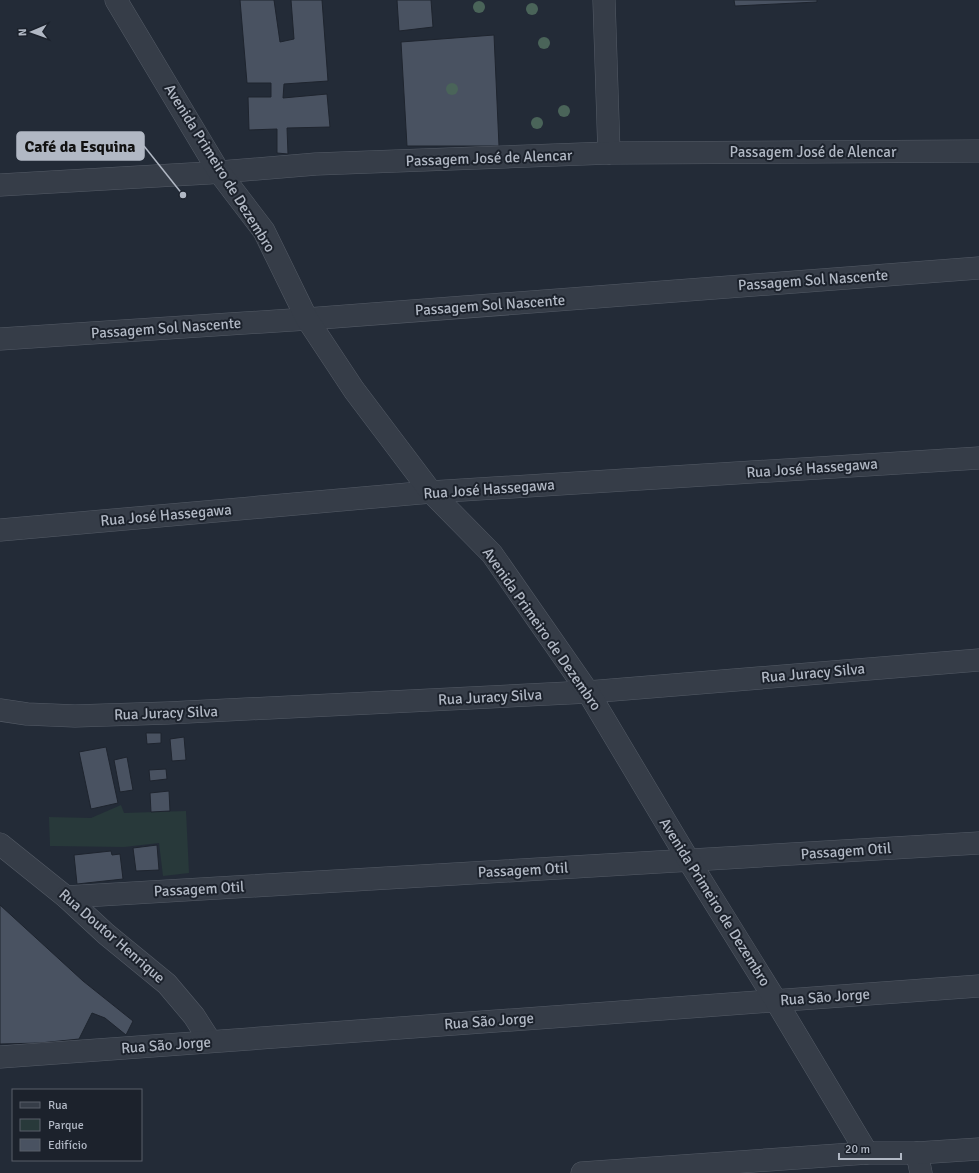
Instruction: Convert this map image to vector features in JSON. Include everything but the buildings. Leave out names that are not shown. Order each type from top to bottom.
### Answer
[{"type":"street","name":"Avenida Primeiro de Dezembro","points":[[116,0],[220,172],[264,231],[307,319],[354,390],[431,492],[492,554],[588,692],[867,1154]]},
{"type":"street","points":[[604,0],[609,154]]},
{"type":"street","name":"Passagem José de Alencar","points":[[0,185],[220,172],[316,164],[609,154],[979,151]]},
{"type":"street","name":"Passagem Sol Nascente","points":[[0,339],[307,319],[979,268]]},
{"type":"street","name":"Rua José Hassegawa","points":[[0,530],[431,492],[979,458]]},
{"type":"street","name":"Rua Juracy Silva","points":[[0,710],[27,714],[75,716],[152,714],[588,692],[979,660]]},
{"type":"street","name":"Passagem Otil","points":[[66,897],[979,843]]},
{"type":"street","name":"Rua Doutor Henrique","points":[[0,844],[66,897],[106,934],[167,984],[194,1016],[210,1041]]},
{"type":"street","name":"Rua São Jorge","points":[[0,1056],[979,986]]},
{"type":"street","points":[[582,1173],[867,1154],[919,1163],[979,1149]]},
{"type":"green space","points":[[121,805],[124,813],[186,811],[189,873],[163,876],[159,843],[124,847],[50,846],[49,817],[91,818]]},
{"type":"place","name":"Café da Esquina","points":[[183,195]]}]
